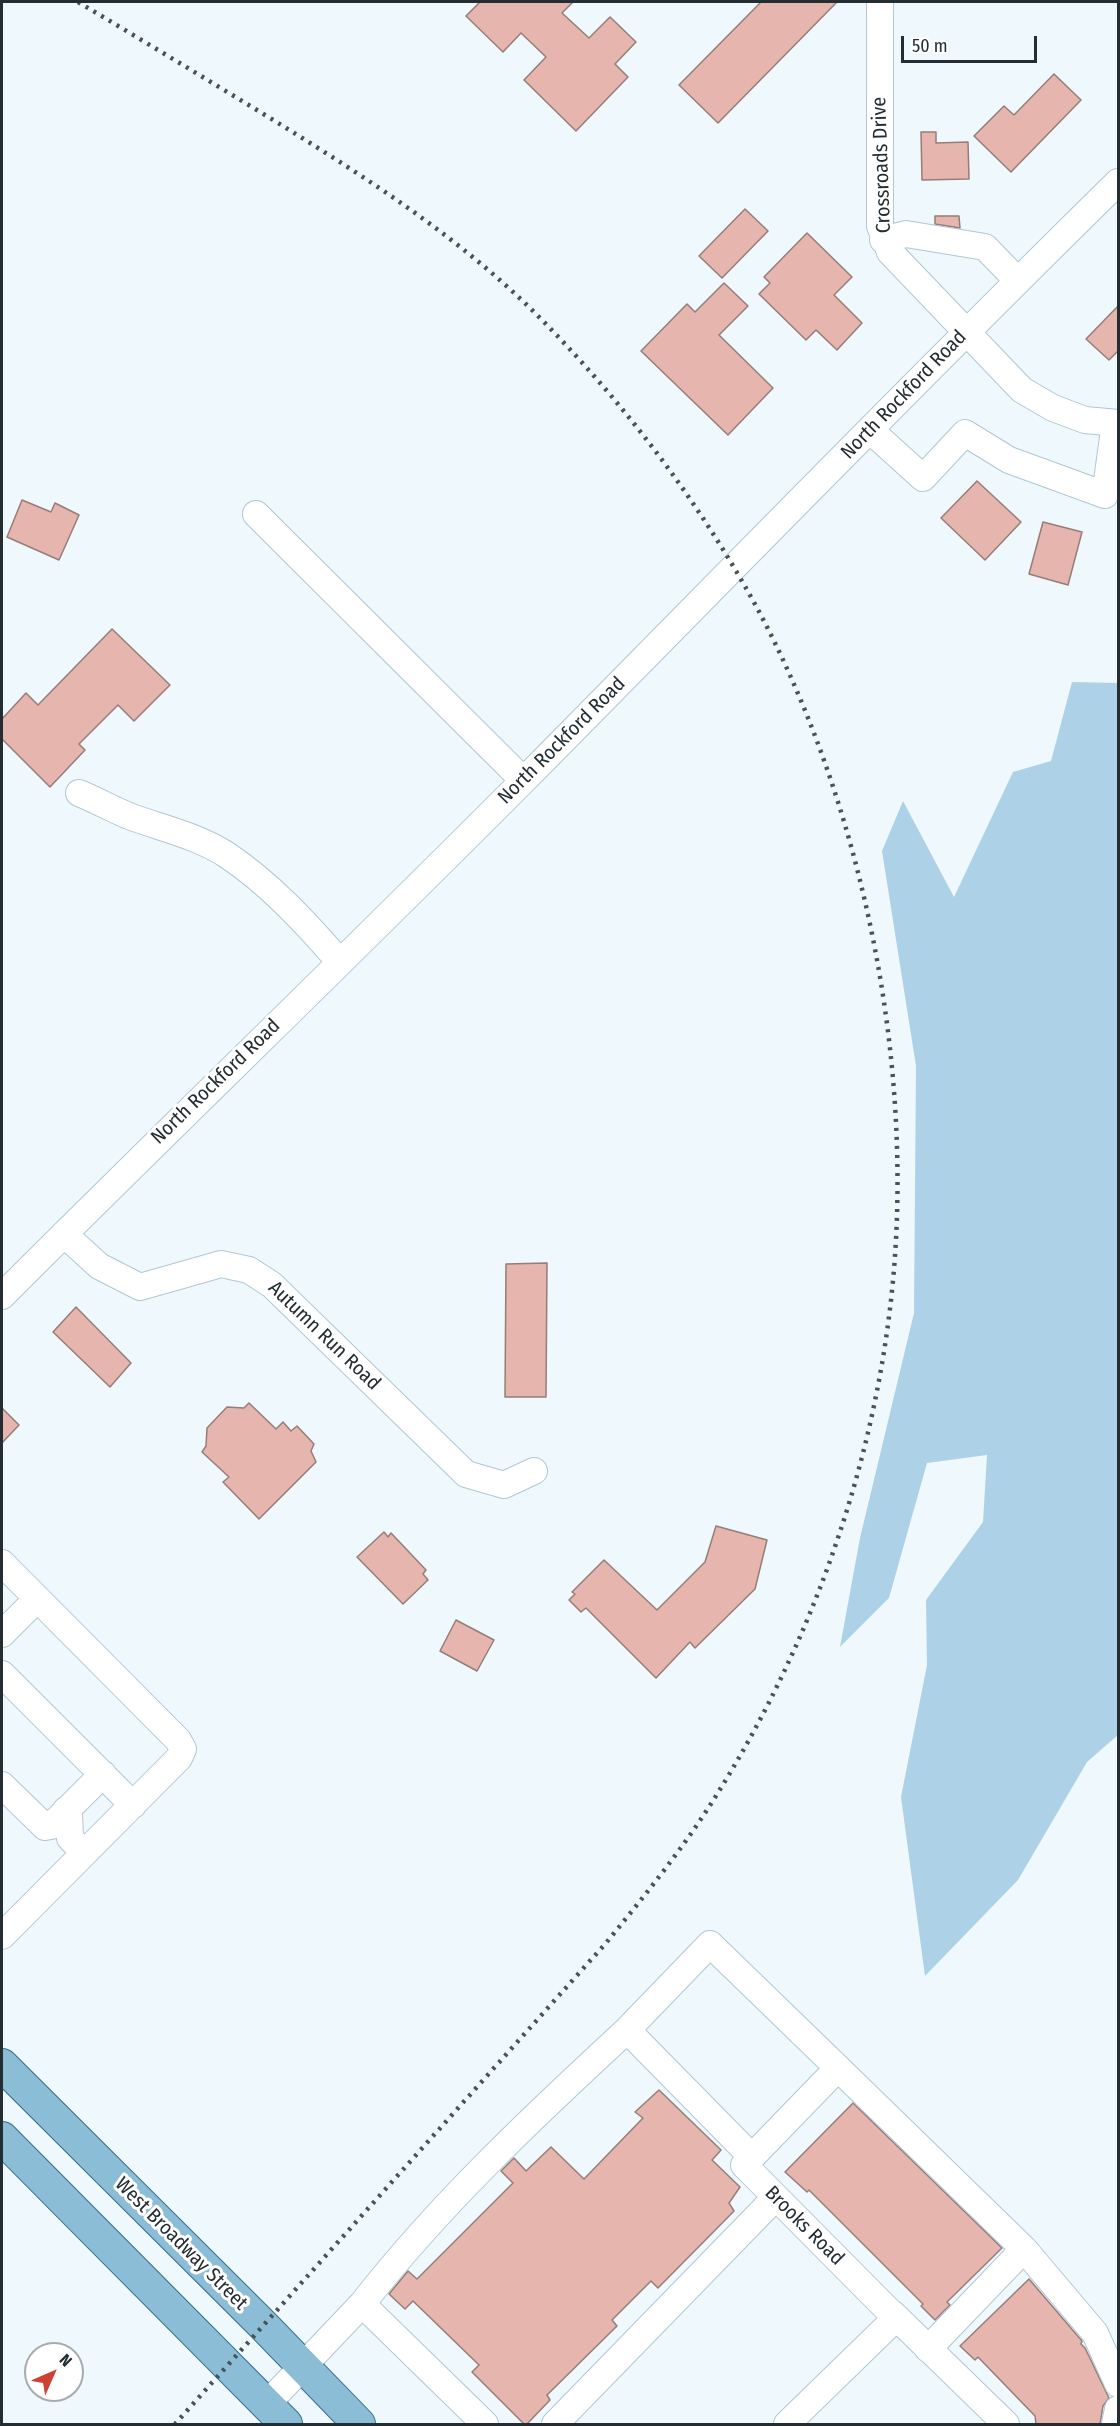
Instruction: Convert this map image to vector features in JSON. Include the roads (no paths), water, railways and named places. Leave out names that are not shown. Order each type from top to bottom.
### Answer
[{"type":"main road","name":"West Broadway Street","points":[[2,2065],[359,2424]]},
{"type":"main road","points":[[2,2138],[276,2415]]},
{"type":"street","name":"Crossroads Drive","points":[[879,2],[880,226],[883,240],[890,252],[1022,390],[1053,408],[1085,420],[1117,423]]},
{"type":"street","name":"North Rockford Road","points":[[2,1296],[523,780],[733,566],[871,431],[965,332],[1119,182]]},
{"type":"street","points":[[883,240],[906,234],[985,247],[1018,281]]},
{"type":"street","points":[[871,431],[923,478],[965,433],[1009,460],[1106,495],[1117,423]]},
{"type":"street","points":[[256,514],[523,780]]},
{"type":"street","points":[[79,792],[127,815],[187,836],[225,854],[277,895],[304,921],[339,961]]},
{"type":"street","name":"Autumn Run Road","points":[[64,1234],[99,1266],[140,1287],[221,1264],[249,1270],[272,1284],[466,1474],[504,1485],[534,1471]]},
{"type":"street","points":[[2,1563],[178,1740],[183,1749],[179,1758],[2,1936]]},
{"type":"street","points":[[2,1634],[37,1599]]},
{"type":"street","points":[[2,1674],[133,1805]]},
{"type":"street","points":[[2,1785],[45,1827],[51,1826],[103,1774]]},
{"type":"street","points":[[66,1810],[69,1814],[70,1838],[84,1853]]},
{"type":"street","points":[[276,2415],[302,2368],[362,2304],[422,2234],[514,2138],[627,2030],[710,1944],[1024,2249],[1095,2333],[1119,2384]]},
{"type":"street","points":[[627,2030],[752,2157],[838,2068]]},
{"type":"street","name":"Brooks Road","points":[[752,2157],[744,2165],[775,2198],[1006,2424]]},
{"type":"street","points":[[555,2424],[775,2198]]},
{"type":"street","points":[[928,2349],[1024,2249]]},
{"type":"street","points":[[362,2304],[484,2424]]},
{"type":"street","points":[[787,2424],[894,2316]]},
{"type":"street","points":[[1115,2424],[1119,2409]]},
{"type":"railway","points":[[78,2],[306,141],[378,187],[448,237],[513,292],[575,354],[660,457],[734,567],[756,606],[793,681],[824,760],[850,843],[871,928],[886,1014],[895,1100],[898,1186],[894,1269],[886,1338],[874,1406],[858,1473],[813,1606],[754,1731],[693,1831],[606,1943],[175,2424]]}]
